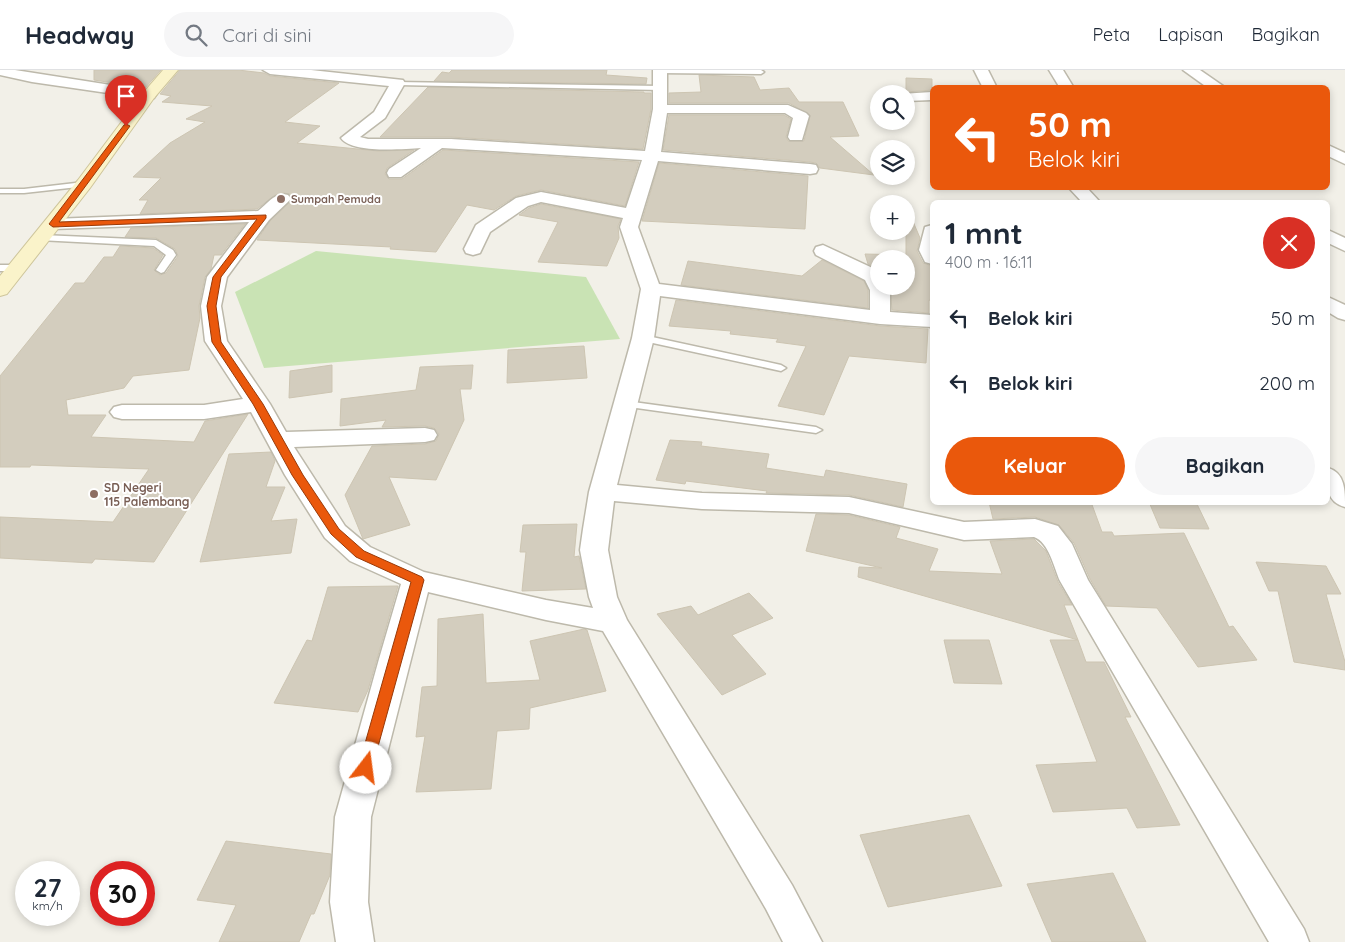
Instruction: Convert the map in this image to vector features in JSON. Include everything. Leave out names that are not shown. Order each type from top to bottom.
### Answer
[{"type":"street","points":[[0,290],[8,268],[47,231],[149,95],[171,70]]},
{"type":"street","points":[[270,70],[304,71],[398,83],[380,115],[349,138],[355,142],[439,143],[652,155],[727,160],[810,169]]},
{"type":"street","points":[[374,80],[384,70]]},
{"type":"street","points":[[981,70],[988,85]]},
{"type":"street","points":[[1056,70],[1065,85]]},
{"type":"street","points":[[1190,70],[1214,85]]},
{"type":"street","points":[[0,71],[32,78],[149,95]]},
{"type":"street","points":[[796,137],[801,116],[788,109],[660,85],[652,155],[629,228],[651,288],[643,338],[602,492],[594,550],[603,597],[613,622],[779,897],[803,942]]},
{"type":"street","points":[[915,97],[930,96]]},
{"type":"street","points":[[410,144],[389,170],[439,143]]},
{"type":"street","points":[[1330,151],[1345,159]]},
{"type":"street","points":[[566,201],[583,187]]},
{"type":"street","points":[[1080,190],[1089,200]]},
{"type":"street","points":[[473,249],[482,229],[522,202],[541,197],[632,214]]},
{"type":"street","points":[[282,199],[263,216],[217,277],[212,306],[216,342],[258,404],[298,475],[335,532],[360,554],[417,580],[546,610],[613,622]]},
{"type":"street","points":[[47,231],[263,216]]},
{"type":"street","points":[[1330,237],[1345,245]]},
{"type":"street","points":[[930,240],[928,250],[930,254]]},
{"type":"street","points":[[823,251],[873,276],[880,290],[880,318]]},
{"type":"street","points":[[651,288],[880,318],[930,321]]},
{"type":"street","points":[[1330,304],[1345,314]]},
{"type":"street","points":[[122,412],[204,412],[258,404]]},
{"type":"street","points":[[279,440],[425,435]]},
{"type":"street","points":[[602,492],[702,501],[849,505],[964,531],[1035,528],[1048,532],[1058,544],[1074,581],[1290,942]]},
{"type":"street","points":[[355,942],[349,902],[353,818],[391,669],[417,580]]},
{"type":"lane","points":[[398,83],[660,85],[761,72]]},
{"type":"lane","points":[[0,191],[24,191],[84,184]]},
{"type":"lane","points":[[47,231],[156,243],[170,252],[161,270]]},
{"type":"lane","points":[[643,338],[781,368]]},
{"type":"lane","points":[[626,404],[816,430]]},
{"type":"green space","points":[[316,251],[586,277],[620,339],[264,368],[235,292]]},
{"type":"building","points":[[94,70],[161,70],[145,88],[94,80]]},
{"type":"building","points":[[180,70],[238,70],[264,73],[270,76],[339,83],[285,122],[320,126],[297,143],[378,151],[414,150],[387,168],[385,174],[389,179],[402,179],[443,150],[639,162],[625,206],[541,190],[516,196],[494,210],[467,205],[436,252],[390,249],[391,247],[257,240],[270,221],[292,200],[290,194],[275,195],[257,209],[140,214],[148,200],[139,200],[161,178],[133,177],[170,143],[205,122],[186,119],[212,106],[162,102],[171,96],[160,94]]},
{"type":"building","points":[[452,70],[607,70],[606,75],[647,78],[646,84],[434,81],[442,72],[449,73]]},
{"type":"building","points":[[699,75],[754,77],[760,90],[789,88],[799,102],[843,102],[859,136],[830,137],[870,172],[870,174],[820,168],[816,163],[810,162],[663,150],[669,115],[784,115],[791,119],[786,137],[788,141],[804,141],[810,115],[789,103],[669,103],[669,93],[701,92]]},
{"type":"building","points":[[906,78],[932,79],[930,90],[915,91],[915,85],[906,85]]},
{"type":"building","points":[[428,87],[644,92],[651,93],[651,109],[643,149],[451,137],[380,137]]},
{"type":"building","points":[[659,163],[808,176],[805,229],[642,221]]},
{"type":"building","points":[[541,204],[621,219],[618,226],[619,238],[607,266],[538,262],[558,222],[519,215],[529,208]]},
{"type":"building","points":[[245,224],[221,255],[214,255],[211,269],[205,277],[199,306],[200,318],[189,370],[133,376],[124,388],[66,400],[68,415],[106,415],[91,437],[194,442],[205,421],[248,414],[154,562],[95,559],[92,563],[0,558],[0,517],[113,522],[149,469],[31,465],[30,467],[0,467],[0,376],[75,283],[84,283],[104,257],[113,257],[120,246],[153,248],[163,255],[154,270],[160,275],[166,273],[178,256],[175,249],[156,238],[125,237],[131,228]]},
{"type":"building","points":[[915,226],[920,238],[917,251],[923,263],[930,265],[929,313],[892,310],[891,295],[915,295],[915,250],[906,250],[906,240],[915,240]]},
{"type":"building","points":[[865,254],[870,254],[870,265],[868,264]]},
{"type":"building","points":[[822,260],[864,281],[868,290],[868,308],[681,285],[688,261],[802,276]]},
{"type":"building","points":[[676,300],[880,326],[928,329],[926,363],[849,356],[824,415],[778,406],[806,346],[776,342],[778,339],[730,334],[731,331],[669,326]]},
{"type":"building","points":[[584,346],[587,378],[507,383],[508,350]]},
{"type":"building","points":[[332,365],[332,392],[289,398],[290,371]]},
{"type":"building","points":[[473,365],[471,389],[460,389],[464,420],[436,480],[389,477],[410,525],[363,539],[345,495],[372,446],[425,444],[436,441],[439,434],[434,428],[425,426],[382,427],[386,420],[340,426],[341,399],[416,390],[420,367]]},
{"type":"building","points":[[670,440],[702,442],[701,446],[769,454],[766,468],[824,477],[826,470],[907,484],[903,507],[849,495],[766,493],[767,491],[686,481],[685,484],[656,480]]},
{"type":"building","points":[[271,452],[275,461],[266,487],[285,487],[271,521],[297,519],[291,553],[200,562],[229,454]]},
{"type":"building","points":[[990,505],[1092,505],[1102,532],[1112,532],[1114,536],[1184,533],[1229,627],[1233,626],[1257,660],[1198,667],[1157,608],[1106,606],[1090,579],[1074,543],[1059,525],[1035,517],[993,519]]},
{"type":"building","points":[[1150,505],[1197,505],[1209,529],[1160,528]]},
{"type":"building","points":[[816,514],[849,515],[900,527],[896,538],[938,549],[929,571],[1002,574],[990,541],[1034,539],[1046,551],[1058,582],[1072,605],[1064,605],[1078,640],[858,577],[859,567],[882,568],[806,551]]},
{"type":"building","points":[[577,524],[574,557],[579,556],[586,589],[522,591],[526,552],[520,552],[523,525]]},
{"type":"building","points":[[1256,562],[1326,566],[1341,594],[1326,594],[1345,662],[1345,670],[1294,662],[1278,591],[1269,591]]},
{"type":"building","points":[[398,586],[368,690],[358,712],[274,703],[307,640],[312,641],[328,587]]},
{"type":"building","points":[[749,593],[773,618],[732,635],[766,674],[722,695],[657,614],[691,606],[698,615]]},
{"type":"building","points":[[483,614],[486,683],[540,680],[530,641],[584,629],[587,630],[606,691],[530,708],[529,729],[497,731],[491,789],[416,792],[425,736],[416,737],[422,687],[437,686],[438,619]]},
{"type":"building","points":[[944,640],[989,640],[1002,684],[954,683]]},
{"type":"building","points":[[1050,640],[1078,640],[1086,662],[1104,662],[1131,717],[1125,717],[1180,825],[1137,828],[1127,808],[1053,812],[1036,765],[1097,762]]},
{"type":"building","points":[[969,815],[1002,886],[888,907],[860,835]]},
{"type":"building","points":[[226,841],[331,854],[330,875],[314,914],[311,914],[299,942],[219,942],[236,905],[197,900]]},
{"type":"building","points":[[1113,873],[1146,942],[1052,942],[1027,884]]},
{"type":"place","name":"Sumpah Pemuda","points":[[281,199]]},
{"type":"place","name":"SD Negeri 115 Palembang","points":[[94,494]]},
{"type":"route","points":[[126,126],[53,224],[263,216],[217,277],[212,306],[216,342],[258,404],[298,475],[335,532],[360,554],[378,564],[417,580],[366,768]]}]
